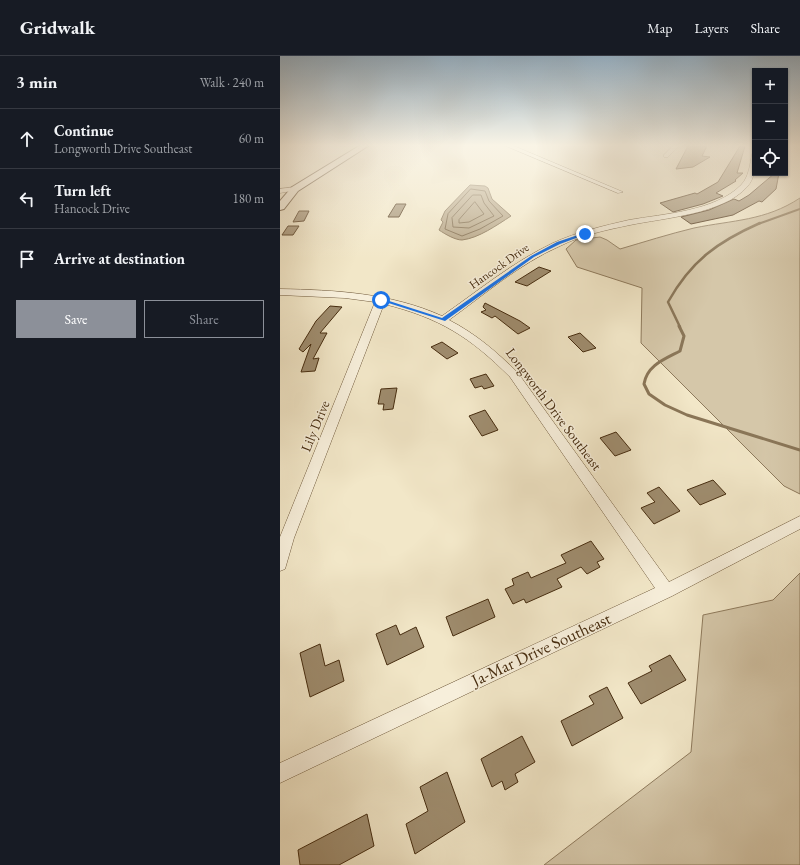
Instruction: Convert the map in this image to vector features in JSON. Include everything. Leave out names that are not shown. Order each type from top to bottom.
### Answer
[{"type":"main road","points":[[280,207],[295,189],[303,184]]},
{"type":"street","points":[[600,184],[620,192]]},
{"type":"street","name":"Hancock Drive","points":[[443,320],[533,257],[559,243],[599,231],[705,206],[731,196],[739,191],[746,184]]},
{"type":"street","points":[[280,192],[295,189]]},
{"type":"street","name":"Longworth Drive Southeast","points":[[280,292],[341,294],[381,300],[443,320],[475,338],[490,350],[514,375],[666,590]]},
{"type":"street","name":"Lily Drive","points":[[280,564],[287,538],[381,300]]},
{"type":"street","name":"Ja-Mar Drive Southeast","points":[[280,773],[666,590],[800,522]]},
{"type":"shaded area","points":[[800,198],[800,494],[784,486],[641,343],[642,288],[577,267],[566,249],[576,240],[600,237],[620,249],[694,228],[748,219],[787,206]]},
{"type":"shaded area","points":[[800,573],[800,865],[544,865],[691,752],[703,615],[773,600]]},
{"type":"water","points":[[470,185],[485,186],[488,188],[492,199],[511,216],[475,237],[459,240],[439,230],[443,222],[441,220],[445,211]]},
{"type":"building","points":[[715,184],[731,184],[716,193],[723,196],[703,204],[673,212],[660,203],[695,193],[697,194]]},
{"type":"building","points":[[762,184],[777,184],[776,189],[762,202],[759,201],[733,215],[691,224],[681,217],[709,210],[734,199],[739,201]]},
{"type":"building","points":[[396,204],[406,204],[399,217],[388,217]]},
{"type":"building","points":[[299,211],[309,211],[304,221],[293,222]]},
{"type":"building","points":[[288,226],[299,226],[293,235],[282,235]]},
{"type":"building","points":[[539,267],[551,271],[527,286],[515,282]]},
{"type":"building","points":[[485,303],[520,321],[530,328],[518,334],[495,316],[492,318],[481,312],[486,310],[483,307]]},
{"type":"building","points":[[330,306],[342,307],[320,333],[327,333],[313,359],[319,358],[315,371],[301,372],[311,344],[303,352],[299,349],[316,321]]},
{"type":"building","points":[[580,333],[596,348],[583,352],[568,337]]},
{"type":"building","points":[[442,342],[458,353],[447,359],[431,347]]},
{"type":"building","points":[[486,374],[494,386],[484,389],[482,386],[475,388],[470,379]]},
{"type":"building","points":[[397,388],[393,409],[383,410],[384,404],[378,404],[381,389]]},
{"type":"building","points":[[485,410],[498,430],[482,436],[469,416]]},
{"type":"building","points":[[616,432],[631,450],[615,456],[600,438]]},
{"type":"building","points":[[713,480],[726,494],[700,505],[687,490]]},
{"type":"building","points":[[659,487],[680,511],[654,524],[641,508],[655,502],[647,493]]},
{"type":"building","points":[[591,541],[604,559],[597,562],[600,567],[587,574],[581,567],[557,579],[562,587],[526,603],[524,599],[513,604],[505,589],[514,585],[512,579],[528,572],[531,578],[566,563],[561,555]]},
{"type":"building","points":[[488,599],[495,617],[453,636],[446,617]]},
{"type":"building","points":[[396,625],[400,635],[416,627],[424,647],[387,665],[376,634]]},
{"type":"building","points":[[320,644],[325,666],[339,660],[344,681],[310,697],[300,653]]},
{"type":"building","points":[[670,655],[686,680],[641,704],[628,683],[652,671],[649,666]]},
{"type":"building","points":[[607,687],[623,718],[572,746],[561,721],[594,704],[589,696]]},
{"type":"building","points":[[522,736],[535,762],[515,774],[518,782],[505,790],[502,781],[492,787],[481,759]]},
{"type":"building","points":[[447,772],[465,822],[415,854],[406,824],[428,811],[420,787]]},
{"type":"building","points":[[367,814],[374,846],[339,865],[300,865],[298,850]]},
{"type":"waterway","points":[[758,224],[800,209]]},
{"type":"waterway","points":[[680,327],[668,302],[686,275],[706,254],[731,238],[760,223]]},
{"type":"waterway","points":[[679,326],[684,336],[680,351],[658,363],[649,372],[644,384],[649,394],[665,405],[687,415],[800,450]]},
{"type":"route","points":[[381,300],[443,320],[544,250],[585,234]]}]
